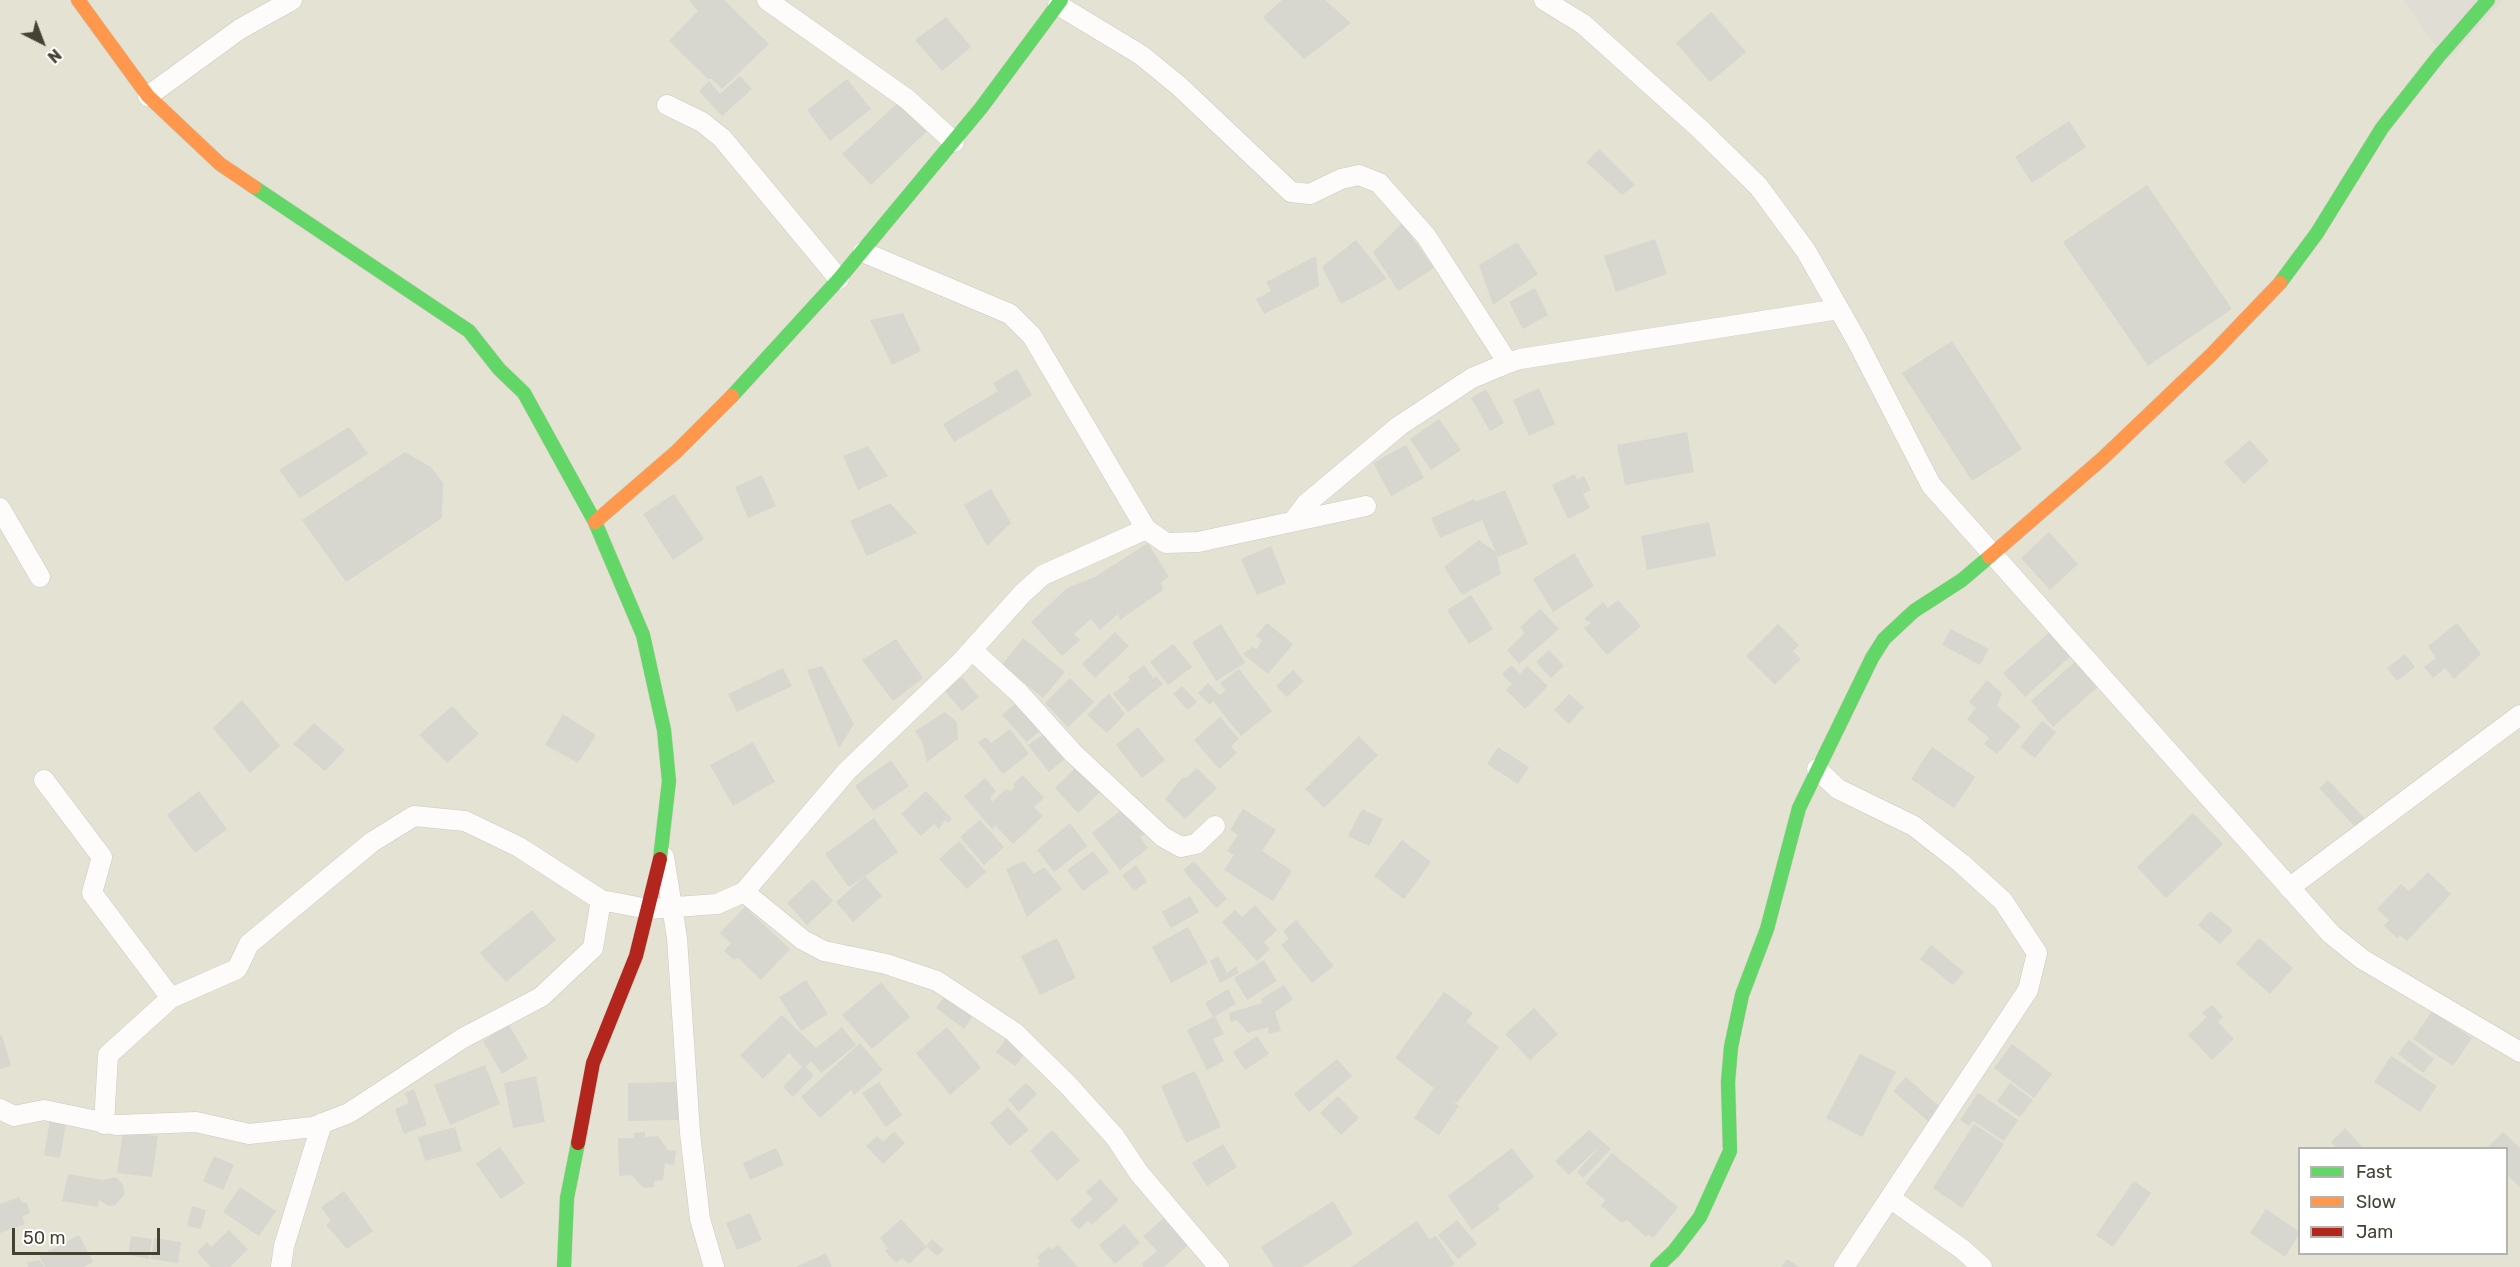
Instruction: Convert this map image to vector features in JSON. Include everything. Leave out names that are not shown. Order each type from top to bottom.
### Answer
[{"type":"street","points":[[78,0],[148,96],[220,164],[470,331],[499,369],[524,393],[595,522],[643,635],[664,730],[669,782],[662,851],[636,956],[593,1063],[567,1198],[564,1267]]},
{"type":"street","points":[[148,96],[240,29],[292,0]]},
{"type":"street","points":[[767,0],[907,99],[954,142]]},
{"type":"street","points":[[1544,0],[1583,24],[1700,129],[1759,187],[1806,251],[1931,485],[2331,934],[2362,960],[2520,1052]]},
{"type":"street","points":[[1657,1267],[1674,1251],[1700,1217],[1730,1151],[1728,1082],[1731,1047],[1742,995],[1767,930],[1799,808],[1872,658],[1884,639],[1914,612],[1962,580],[2103,458],[2211,355],[2281,282],[2318,233],[2382,128],[2438,57],[2488,0]]},
{"type":"street","points":[[595,522],[676,452],[760,367],[862,252],[954,142],[1060,3],[1156,67],[1291,192],[1310,194],[1341,179],[1359,175],[1378,183],[1426,236],[1508,363]]},
{"type":"street","points":[[667,105],[702,122],[722,138],[838,279]]},
{"type":"street","points":[[862,252],[1010,314],[1032,336],[1146,529],[1166,543],[1198,542],[1366,506]]},
{"type":"street","points":[[1294,520],[1306,504],[1399,426],[1472,378],[1508,363],[1520,359],[1839,309]]},
{"type":"street","points":[[0,508],[40,577]]},
{"type":"street","points":[[104,1124],[108,1055],[171,998],[237,969],[249,944],[372,842],[414,816],[465,821],[519,847],[601,900],[648,909],[717,904],[744,892],[847,771],[972,650],[1043,575],[1146,529]]},
{"type":"street","points":[[972,650],[1019,693],[1073,753],[1163,837],[1181,847],[1196,844],[1215,826]]},
{"type":"street","points":[[2289,888],[2520,715]]},
{"type":"street","points":[[1817,769],[1838,789],[1914,826],[1961,864],[2003,901],[2037,953],[2028,990],[1844,1267]]},
{"type":"street","points":[[44,780],[102,857],[92,893],[171,998]]},
{"type":"street","points":[[662,851],[673,907],[690,1133],[700,1219],[714,1267]]},
{"type":"street","points":[[744,892],[803,940],[824,951],[886,964],[937,981],[1014,1032],[1068,1085],[1115,1137],[1139,1173],[1219,1267]]},
{"type":"street","points":[[0,1109],[14,1116],[44,1110],[104,1124],[196,1122],[249,1134],[322,1124],[349,1113],[463,1038],[541,997],[593,948],[601,900]]},
{"type":"street","points":[[277,1265],[322,1124]]},
{"type":"street","points":[[1890,1197],[1962,1249],[1982,1267]]},
{"type":"shaded area","points":[[0,0],[2402,0],[2447,62],[2504,0],[2520,0],[2520,1267],[0,1267]]},
{"type":"shaded area","points":[[2402,0],[2504,0],[2447,62]]},
{"type":"building","points":[[689,0],[724,0],[769,44],[722,89],[712,79],[708,79],[669,41],[698,11]]},
{"type":"building","points":[[1282,0],[1325,0],[1351,23],[1304,59],[1263,17]]},
{"type":"building","points":[[1711,12],[1746,52],[1710,82],[1676,43]]},
{"type":"building","points":[[946,17],[971,47],[942,71],[915,40]]},
{"type":"building","points":[[740,76],[752,89],[722,116],[699,91],[709,81],[720,94]]},
{"type":"building","points":[[847,79],[871,109],[830,141],[807,110]]},
{"type":"building","points":[[901,100],[927,131],[871,185],[842,154]]},
{"type":"building","points":[[2069,121],[2086,147],[2032,183],[2015,157]]},
{"type":"building","points":[[1599,149],[1635,185],[1622,195],[1586,162]]},
{"type":"building","points":[[2147,185],[2232,309],[2148,366],[2063,242]]},
{"type":"building","points":[[1402,223],[1434,268],[1398,291],[1373,252]]},
{"type":"building","points":[[1655,239],[1667,274],[1616,292],[1604,256]]},
{"type":"building","points":[[1356,240],[1387,279],[1341,304],[1322,267]]},
{"type":"building","points":[[1517,242],[1538,274],[1493,305],[1479,265]]},
{"type":"building","points":[[1316,256],[1319,286],[1264,314],[1256,299],[1271,291],[1266,282]]},
{"type":"building","points":[[1535,288],[1548,315],[1523,329],[1509,302]]},
{"type":"building","points":[[903,313],[921,351],[892,365],[870,320]]},
{"type":"building","points":[[1952,341],[2022,449],[1972,481],[1902,373]]},
{"type":"building","points":[[1017,369],[1032,395],[954,442],[943,424],[998,391],[993,383]]},
{"type":"building","points":[[1539,388],[1555,424],[1529,436],[1513,400]]},
{"type":"building","points":[[1486,389],[1504,423],[1490,431],[1471,398]]},
{"type":"building","points":[[1439,419],[1461,450],[1431,470],[1410,439]]},
{"type":"building","points":[[349,427],[368,454],[300,498],[279,470]]},
{"type":"building","points":[[1687,432],[1694,472],[1625,485],[1617,445]]},
{"type":"building","points":[[2250,440],[2269,461],[2244,484],[2224,462]]},
{"type":"building","points":[[1406,445],[1424,478],[1391,496],[1373,463]]},
{"type":"building","points":[[868,446],[888,476],[858,490],[843,456]]},
{"type":"building","points":[[405,452],[431,467],[443,483],[442,518],[346,582],[302,520]]},
{"type":"building","points":[[1575,474],[1577,480],[1584,476],[1591,490],[1583,494],[1590,508],[1568,519],[1552,485]]},
{"type":"building","points":[[762,475],[776,506],[748,518],[735,487]]},
{"type":"building","points":[[991,489],[1011,523],[987,546],[964,505]]},
{"type":"building","points":[[1505,490],[1528,544],[1498,557],[1482,520],[1440,538],[1431,518],[1474,499],[1476,502]]},
{"type":"building","points":[[674,494],[704,539],[673,560],[643,514]]},
{"type":"building","points":[[890,503],[917,533],[867,556],[850,521]]},
{"type":"building","points":[[1709,522],[1716,556],[1647,570],[1641,536]]},
{"type":"building","points":[[2049,532],[2078,564],[2050,590],[2021,558]]},
{"type":"building","points":[[1479,540],[1496,552],[1501,574],[1462,595],[1444,567]]},
{"type":"building","points":[[1148,543],[1169,577],[1161,582],[1163,590],[1120,620],[1118,614],[1100,630],[1091,619],[1074,634],[1080,640],[1062,656],[1031,622],[1067,588],[1095,577]]},
{"type":"building","points":[[1271,546],[1286,583],[1257,595],[1241,559]]},
{"type":"building","points":[[1574,553],[1594,586],[1553,612],[1533,579]]},
{"type":"building","points":[[1471,595],[1493,629],[1469,644],[1447,610]]},
{"type":"building","points":[[1618,600],[1641,626],[1607,655],[1584,628],[1591,623],[1584,619],[1603,602],[1608,608]]},
{"type":"building","points":[[1540,609],[1559,629],[1519,664],[1507,650],[1525,633],[1520,627]]},
{"type":"building","points":[[1267,623],[1293,644],[1268,674],[1243,654],[1252,647],[1257,649],[1262,640],[1256,636]]},
{"type":"building","points":[[2457,623],[2481,654],[2454,679],[2445,668],[2433,678],[2424,667],[2436,658],[2428,646]]},
{"type":"building","points":[[1221,624],[1245,663],[1216,681],[1192,642]]},
{"type":"building","points":[[1778,624],[1799,645],[1793,651],[1801,659],[1775,685],[1746,656]]},
{"type":"building","points":[[1951,629],[1989,649],[1980,665],[1942,645]]},
{"type":"building","points":[[2052,630],[2073,654],[2025,697],[2003,673]]},
{"type":"building","points":[[1115,632],[1129,646],[1095,678],[1082,664]]},
{"type":"building","points":[[1023,638],[1065,672],[1043,698],[1002,665]]},
{"type":"building","points":[[896,639],[923,678],[893,701],[862,660]]},
{"type":"building","points":[[1173,644],[1192,667],[1168,685],[1150,662]]},
{"type":"building","points":[[1549,650],[1564,666],[1551,678],[1536,662]]},
{"type":"building","points":[[2405,654],[2415,667],[2397,681],[2387,668]]},
{"type":"building","points":[[2078,659],[2101,684],[2053,727],[2031,701]]},
{"type":"building","points":[[1144,665],[1154,679],[1156,676],[1163,684],[1128,712],[1113,694],[1130,680],[1128,677]]},
{"type":"building","points":[[1511,665],[1520,674],[1527,666],[1548,686],[1525,709],[1506,690],[1512,684],[1502,674]]},
{"type":"building","points":[[822,666],[854,724],[839,748],[807,670]]},
{"type":"building","points":[[783,668],[792,686],[737,712],[728,694]]},
{"type":"building","points":[[1239,669],[1272,711],[1241,736],[1213,701],[1210,705],[1198,693],[1208,683],[1220,695],[1226,690],[1220,683]]},
{"type":"building","points":[[1293,670],[1304,681],[1287,697],[1276,686]]},
{"type":"building","points":[[962,677],[979,697],[962,711],[945,691]]},
{"type":"building","points":[[1070,678],[1094,702],[1068,727],[1045,703]]},
{"type":"building","points":[[1987,680],[2002,693],[1997,706],[2021,726],[1997,754],[1984,744],[1989,738],[1967,719],[1976,708],[1969,702]]},
{"type":"building","points":[[1182,686],[1197,702],[1188,710],[1173,694]]},
{"type":"building","points":[[1109,693],[1125,714],[1107,733],[1087,715]]},
{"type":"building","points":[[1569,694],[1584,707],[1569,724],[1554,710]]},
{"type":"building","points":[[242,700],[280,746],[250,773],[213,728]]},
{"type":"building","points":[[1017,702],[1042,729],[1027,742],[1002,715]]},
{"type":"building","points":[[452,706],[479,734],[447,763],[419,735]]},
{"type":"building","points":[[945,712],[957,722],[958,739],[927,762],[922,742],[915,731]]},
{"type":"building","points":[[563,714],[596,735],[578,763],[545,745]]},
{"type":"building","points":[[1220,717],[1239,739],[1231,746],[1237,753],[1219,769],[1194,740]]},
{"type":"building","points":[[2042,721],[2056,732],[2035,758],[2020,747]]},
{"type":"building","points":[[314,723],[345,750],[325,771],[293,744]]},
{"type":"building","points":[[1138,727],[1165,760],[1142,778],[1116,745]]},
{"type":"building","points":[[1010,729],[1029,754],[1003,774],[978,742],[986,737],[991,743]]},
{"type":"building","points":[[1045,733],[1065,759],[1049,772],[1028,745]]},
{"type":"building","points":[[1359,736],[1378,755],[1324,808],[1305,789]]},
{"type":"building","points":[[753,742],[775,782],[733,806],[710,765]]},
{"type":"building","points":[[1498,747],[1529,767],[1518,784],[1487,764]]},
{"type":"building","points":[[1932,747],[1975,777],[1954,808],[1911,779]]},
{"type":"building","points":[[891,760],[909,786],[873,811],[855,786]]},
{"type":"building","points":[[1076,767],[1100,792],[1078,813],[1055,788]]},
{"type":"building","points":[[1197,768],[1217,788],[1185,819],[1165,799],[1183,777],[1186,778]]},
{"type":"building","points":[[1023,775],[1044,798],[1034,807],[1043,816],[1013,844],[996,826],[1003,819],[992,829],[964,796],[985,778],[996,791],[990,797],[992,802],[1006,789],[1011,791],[1015,787],[1013,784]]},
{"type":"building","points":[[2328,780],[2365,819],[2356,828],[2319,788]]},
{"type":"building","points":[[199,791],[227,829],[195,853],[167,815]]},
{"type":"building","points":[[926,791],[952,819],[948,823],[945,820],[939,829],[934,824],[921,836],[901,814]]},
{"type":"building","points":[[1123,809],[1146,834],[1140,837],[1148,848],[1120,870],[1092,833]]},
{"type":"building","points":[[1243,809],[1276,830],[1262,851],[1292,871],[1273,901],[1224,870],[1234,855],[1227,851],[1238,835],[1230,830]]},
{"type":"building","points":[[1362,809],[1383,819],[1369,846],[1348,836]]},
{"type":"building","points":[[2193,813],[2223,844],[2166,898],[2137,867]]},
{"type":"building","points":[[874,818],[898,852],[849,887],[825,854]]},
{"type":"building","points":[[980,820],[1004,847],[984,865],[960,837]]},
{"type":"building","points":[[1070,823],[1087,846],[1054,872],[1037,850]]},
{"type":"building","points":[[1402,840],[1431,862],[1404,899],[1374,876]]},
{"type":"building","points":[[959,841],[986,872],[967,889],[939,859]]},
{"type":"building","points":[[1093,851],[1109,872],[1083,891],[1067,870]]},
{"type":"building","points":[[1024,861],[1034,874],[1044,867],[1062,889],[1027,917],[1006,869]]},
{"type":"building","points":[[1194,861],[1227,899],[1216,908],[1183,870]]},
{"type":"building","points":[[1136,865],[1147,882],[1134,891],[1122,875]]},
{"type":"building","points":[[2428,872],[2451,894],[2407,941],[2400,935],[2397,938],[2384,926],[2389,920],[2377,909],[2401,884],[2409,891]]},
{"type":"building","points":[[865,876],[882,896],[853,922],[836,902]]},
{"type":"building","points":[[813,879],[833,901],[807,925],[787,903]]},
{"type":"building","points":[[1190,896],[1199,912],[1171,928],[1162,912]]},
{"type":"building","points":[[1255,905],[1277,930],[1264,942],[1270,949],[1257,961],[1222,922],[1235,910],[1242,917]]},
{"type":"building","points":[[745,907],[790,949],[761,980],[738,958],[734,960],[724,951],[731,943],[720,933]]},
{"type":"building","points":[[532,910],[556,940],[506,982],[480,953]]},
{"type":"building","points":[[2210,911],[2233,930],[2220,944],[2198,925]]},
{"type":"building","points":[[1296,920],[1334,966],[1312,983],[1281,945],[1289,939],[1283,931]]},
{"type":"building","points":[[1188,927],[1208,963],[1171,983],[1152,947]]},
{"type":"building","points":[[1057,938],[1076,978],[1040,995],[1021,956]]},
{"type":"building","points":[[2259,938],[2293,968],[2270,994],[2236,964]]},
{"type":"building","points":[[1931,945],[1964,972],[1953,985],[1920,959]]},
{"type":"building","points":[[1218,956],[1227,973],[1236,966],[1239,973],[1220,983],[1210,961]]},
{"type":"building","points":[[1264,960],[1277,981],[1247,1000],[1234,978]]},
{"type":"building","points":[[806,980],[828,1014],[801,1031],[779,997]]},
{"type":"building","points":[[881,982],[910,1017],[872,1049],[842,1015]]},
{"type":"building","points":[[1284,985],[1293,999],[1275,1012],[1281,1031],[1268,1034],[1269,1027],[1248,1033],[1237,1020],[1231,1022],[1229,1013],[1262,1003],[1261,999]]},
{"type":"building","points":[[1228,989],[1236,1004],[1215,1016],[1224,1034],[1213,1039],[1224,1061],[1207,1070],[1187,1030],[1213,1017],[1205,1003]]},
{"type":"building","points":[[1444,992],[1473,1013],[1466,1022],[1499,1047],[1457,1103],[1450,1099],[1459,1106],[1439,1135],[1414,1118],[1434,1088],[1395,1058]]},
{"type":"building","points":[[946,995],[973,1016],[964,1029],[936,1008]]},
{"type":"building","points":[[2212,1005],[2223,1017],[2218,1022],[2234,1039],[2212,1060],[2188,1035],[2207,1017],[2202,1013]]},
{"type":"building","points":[[1534,1008],[1558,1034],[1530,1060],[1505,1034]]},
{"type":"building","points":[[2432,1011],[2472,1038],[2453,1066],[2413,1039]]},
{"type":"building","points":[[782,1015],[816,1048],[842,1027],[856,1045],[821,1073],[811,1061],[806,1067],[814,1075],[793,1097],[783,1087],[802,1067],[789,1053],[763,1079],[740,1055]]},
{"type":"building","points":[[509,1025],[528,1058],[502,1074],[483,1041]]},
{"type":"building","points":[[947,1027],[981,1068],[950,1095],[916,1053]]},
{"type":"building","points":[[2,1035],[11,1066],[0,1069],[0,1036]]},
{"type":"building","points":[[1257,1036],[1269,1054],[1245,1070],[1233,1052]]},
{"type":"building","points":[[1006,1039],[1025,1054],[1015,1066],[996,1052]]},
{"type":"building","points":[[2409,1040],[2434,1059],[2423,1073],[2398,1054]]},
{"type":"building","points":[[860,1043],[883,1070],[854,1095],[851,1090],[820,1118],[801,1097]]},
{"type":"building","points":[[2012,1044],[2052,1074],[2034,1098],[1994,1068]]},
{"type":"building","points":[[1860,1054],[1896,1072],[1862,1137],[1826,1118]]},
{"type":"building","points":[[2391,1056],[2437,1086],[2420,1112],[2374,1082]]},
{"type":"building","points":[[1337,1059],[1352,1076],[1309,1112],[1294,1094]]},
{"type":"building","points":[[485,1065],[500,1104],[450,1125],[434,1085]]},
{"type":"building","points":[[1195,1071],[1221,1127],[1186,1143],[1161,1086]]},
{"type":"building","points":[[536,1076],[545,1122],[513,1128],[504,1083]]},
{"type":"building","points":[[1906,1077],[1943,1110],[1931,1124],[1893,1091]]},
{"type":"building","points":[[679,1082],[679,1120],[628,1121],[628,1083]]},
{"type":"building","points":[[879,1082],[902,1115],[886,1127],[862,1093]]},
{"type":"building","points":[[1026,1083],[1037,1094],[1019,1112],[1008,1100]]},
{"type":"building","points":[[2010,1083],[2033,1100],[2020,1117],[1997,1101]]},
{"type":"building","points":[[414,1089],[427,1125],[404,1134],[395,1109],[409,1103],[405,1093]]},
{"type":"building","points":[[1978,1093],[2018,1120],[2004,1141],[1973,1121],[1969,1126],[1960,1120]]},
{"type":"building","points":[[1338,1096],[1359,1118],[1341,1135],[1320,1113]]},
{"type":"building","points":[[1008,1107],[1029,1130],[1010,1146],[990,1123]]},
{"type":"building","points":[[50,1120],[66,1123],[60,1158],[44,1155]]},
{"type":"building","points":[[1974,1124],[2004,1144],[1962,1208],[1933,1188]]},
{"type":"building","points":[[455,1127],[462,1151],[425,1161],[418,1137]]},
{"type":"building","points":[[2345,1128],[2362,1147],[2336,1147],[2331,1142]]},
{"type":"building","points":[[1052,1130],[1080,1160],[1057,1181],[1030,1151]]},
{"type":"building","points":[[1589,1130],[1611,1149],[1583,1178],[1577,1172],[1600,1146],[1569,1175],[1555,1161]]},
{"type":"building","points":[[123,1132],[158,1136],[152,1177],[117,1173]]},
{"type":"building","points":[[645,1132],[645,1137],[658,1136],[668,1150],[676,1151],[674,1165],[665,1163],[663,1180],[654,1181],[654,1187],[643,1188],[632,1175],[619,1176],[618,1138],[634,1138],[634,1133]]},
{"type":"building","points":[[894,1132],[905,1143],[883,1164],[866,1146],[877,1136],[883,1142]]},
{"type":"building","points":[[2503,1132],[2520,1148],[2520,1187],[2508,1176],[2508,1147],[2488,1147]]},
{"type":"building","points":[[1223,1144],[1237,1167],[1207,1186],[1192,1163]]},
{"type":"building","points":[[500,1147],[525,1183],[501,1199],[476,1164]]},
{"type":"building","points":[[776,1148],[784,1165],[750,1180],[743,1163]]},
{"type":"building","points":[[1512,1148],[1534,1177],[1498,1205],[1500,1209],[1472,1230],[1448,1196]]},
{"type":"building","points":[[1612,1153],[1678,1207],[1653,1238],[1648,1234],[1646,1237],[1627,1220],[1622,1223],[1601,1206],[1605,1200],[1585,1183]]},
{"type":"building","points":[[214,1156],[234,1165],[223,1190],[203,1181]]},
{"type":"building","points":[[68,1174],[103,1180],[115,1177],[122,1183],[125,1194],[115,1205],[109,1206],[99,1200],[98,1207],[62,1201]]},
{"type":"building","points":[[1100,1179],[1119,1200],[1092,1225],[1088,1221],[1079,1229],[1070,1220],[1093,1199],[1086,1192]]},
{"type":"building","points":[[2134,1181],[2151,1193],[2113,1247],[2096,1235]]},
{"type":"building","points":[[240,1187],[276,1211],[259,1236],[223,1212]]},
{"type":"building","points":[[344,1191],[373,1231],[347,1249],[326,1225],[331,1221],[321,1207]]},
{"type":"building","points":[[19,1197],[21,1202],[27,1203],[30,1213],[22,1216],[25,1224],[0,1233],[0,1204]]},
{"type":"building","points":[[1333,1201],[1353,1234],[1303,1267],[1274,1267],[1261,1247]]},
{"type":"building","points":[[192,1206],[206,1210],[201,1229],[187,1226]]},
{"type":"building","points":[[2266,1209],[2298,1231],[2298,1235],[2285,1257],[2250,1233]]},
{"type":"building","points":[[750,1213],[762,1240],[737,1250],[726,1223]]},
{"type":"building","points":[[1164,1218],[1188,1245],[1164,1267],[1144,1267],[1142,1264],[1157,1251],[1143,1236]]},
{"type":"building","points":[[901,1219],[926,1246],[932,1239],[944,1250],[937,1256],[927,1247],[909,1264],[902,1258],[896,1263],[885,1251],[888,1248],[880,1238]]},
{"type":"building","points":[[1457,1220],[1477,1244],[1458,1259],[1438,1235]]},
{"type":"building","points":[[1417,1221],[1429,1239],[1436,1236],[1455,1264],[1450,1267],[1351,1267]]},
{"type":"building","points":[[1124,1224],[1140,1243],[1115,1264],[1099,1245]]},
{"type":"building","points":[[229,1230],[248,1249],[230,1267],[211,1267],[197,1252],[207,1242],[211,1247]]},
{"type":"building","points":[[79,1235],[93,1262],[84,1267],[45,1267],[39,1256]]},
{"type":"building","points":[[131,1236],[152,1239],[149,1259],[128,1255]]},
{"type":"building","points":[[154,1238],[181,1242],[178,1263],[151,1259]]},
{"type":"building","points":[[1058,1245],[1078,1267],[1040,1267],[1037,1264],[1040,1261],[1037,1257],[1049,1247],[1052,1250]]},
{"type":"building","points":[[826,1253],[832,1267],[796,1267]]},
{"type":"building","points":[[1787,1259],[1799,1267],[1781,1267]]},
{"type":"building","points":[[40,1260],[44,1267],[28,1267],[27,1262]]},
{"type":"traffic: fast","points":[[732,396],[839,279],[981,108],[1061,0]]},
{"type":"traffic: fast","points":[[2280,283],[2317,233],[2382,128],[2438,57],[2488,0]]},
{"type":"traffic: fast","points":[[254,187],[469,331],[499,369],[524,393],[595,522],[643,635],[664,730],[669,781],[660,859]]},
{"type":"traffic: fast","points":[[1657,1267],[1674,1251],[1700,1217],[1730,1151],[1728,1082],[1731,1047],[1742,995],[1767,929],[1799,808],[1872,658],[1884,639],[1914,611],[1962,580],[1989,557]]},
{"type":"traffic: fast","points":[[564,1267],[567,1198],[578,1143]]},
{"type":"traffic: slow","points":[[78,0],[148,96],[220,164],[254,187]]},
{"type":"traffic: slow","points":[[1989,557],[2103,458],[2211,355],[2280,283]]},
{"type":"traffic: slow","points":[[595,522],[676,452],[732,396]]},
{"type":"traffic: jam","points":[[578,1143],[593,1063],[636,956],[660,859]]}]
